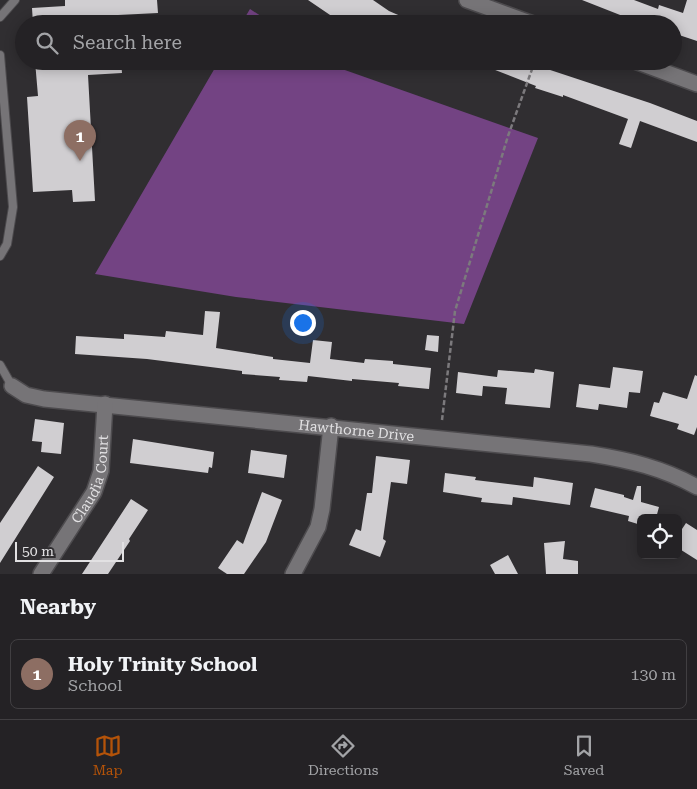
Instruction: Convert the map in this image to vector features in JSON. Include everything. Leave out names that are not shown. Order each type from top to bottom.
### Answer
[{"type":"street","points":[[468,0],[508,15]]},
{"type":"street","points":[[659,70],[697,84]]},
{"type":"street","name":"Hawthorne Drive","points":[[12,386],[26,395],[44,399],[331,426],[600,455],[666,471],[697,487]]},
{"type":"street","name":"Claudia Court","points":[[41,574],[94,492],[101,472],[105,404]]},
{"type":"street","points":[[293,574],[310,545],[320,518],[331,426]]},
{"type":"lane","points":[[0,17],[15,0]]},
{"type":"lane","points":[[0,55],[13,207],[7,244],[0,256]]},
{"type":"lane","points":[[0,365],[12,386]]},
{"type":"path","points":[[442,420],[455,311],[508,136],[532,70]]},
{"type":"shaded area","points":[[250,9],[259,15],[246,15]]},
{"type":"shaded area","points":[[214,70],[345,70],[538,138],[464,324],[236,297],[95,274]]},
{"type":"building","points":[[65,0],[157,0],[158,13],[32,15],[32,8],[65,6]]},
{"type":"building","points":[[308,0],[373,0],[398,15],[335,15],[330,15]]},
{"type":"building","points":[[582,0],[634,0],[658,9],[659,5],[683,13],[687,0],[697,0],[697,41],[682,36],[682,15],[620,15]]},
{"type":"building","points":[[36,70],[122,70],[122,73],[88,75],[95,201],[73,202],[72,190],[33,192],[27,97],[38,96]]},
{"type":"building","points":[[495,70],[550,70],[650,103],[697,121],[697,142],[640,121],[631,148],[619,144],[628,119],[563,95],[563,97],[535,88],[536,86]]},
{"type":"building","points":[[205,311],[220,312],[216,348],[273,357],[273,359],[310,363],[313,340],[332,342],[330,359],[364,363],[365,359],[393,361],[393,364],[431,368],[429,389],[398,386],[399,383],[352,379],[352,381],[308,376],[307,382],[279,380],[280,377],[242,374],[242,371],[147,359],[75,354],[76,336],[124,339],[124,334],[165,337],[166,331],[203,335]]},
{"type":"building","points":[[427,335],[439,336],[438,352],[425,350]]},
{"type":"building","points":[[613,367],[643,371],[640,393],[629,392],[627,408],[599,404],[598,410],[576,407],[579,384],[610,388]]},
{"type":"building","points":[[535,369],[554,372],[550,408],[505,404],[507,388],[483,386],[482,396],[456,393],[458,372],[497,377],[498,370],[534,373]]},
{"type":"building","points":[[695,375],[697,376],[697,427],[694,435],[677,429],[679,424],[650,416],[654,402],[659,403],[663,392],[687,399]]},
{"type":"building","points":[[35,419],[64,423],[61,454],[41,452],[42,442],[32,441]]},
{"type":"building","points":[[133,439],[214,452],[212,468],[209,467],[208,473],[130,463]]},
{"type":"building","points":[[251,450],[287,455],[284,478],[248,473]]},
{"type":"building","points":[[376,456],[410,460],[407,484],[391,482],[383,539],[386,541],[380,557],[349,545],[356,529],[361,531],[367,493],[372,493]]},
{"type":"building","points":[[38,466],[54,477],[0,563],[0,523]]},
{"type":"building","points":[[445,473],[476,477],[475,480],[533,487],[534,477],[573,483],[570,505],[513,497],[512,505],[481,502],[482,498],[443,492]]},
{"type":"building","points":[[637,486],[641,486],[641,502],[659,507],[657,514],[637,514],[637,524],[628,521],[629,516],[590,507],[595,488],[624,495],[624,497],[633,500]]},
{"type":"building","points":[[262,492],[282,500],[266,542],[244,574],[227,574],[218,568],[237,540],[243,544]]},
{"type":"building","points":[[131,499],[148,510],[129,539],[130,541],[108,574],[82,574]]},
{"type":"building","points":[[686,523],[697,530],[697,560],[682,551],[682,529]]},
{"type":"building","points":[[565,541],[563,559],[578,561],[578,574],[546,574],[544,543]]},
{"type":"building","points":[[508,555],[518,574],[495,574],[490,565]]},
{"type":"place","name":"Holy Trinity School","points":[[80,161]]}]
